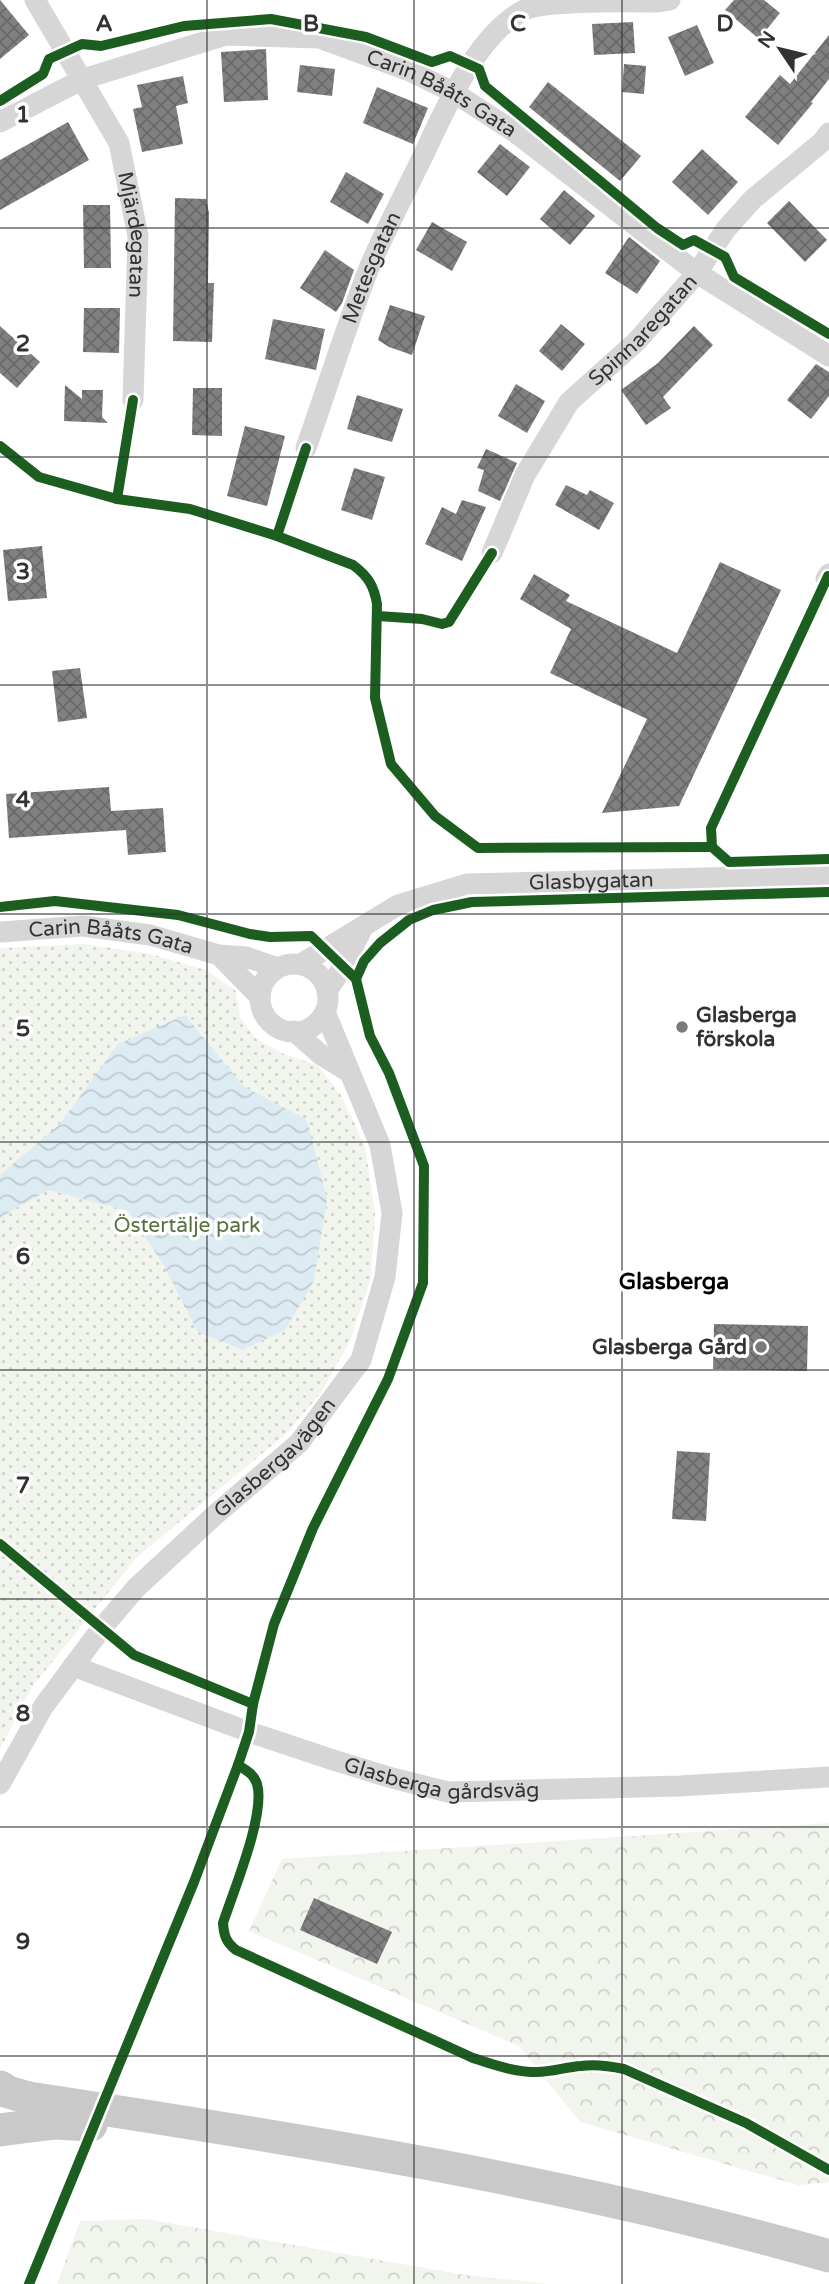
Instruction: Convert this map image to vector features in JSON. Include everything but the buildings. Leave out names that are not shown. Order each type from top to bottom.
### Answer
[{"type":"main road","points":[[0,2087],[29,2098],[396,2157],[557,2188],[734,2229],[829,2256]]},
{"type":"main road","points":[[0,2130],[55,2123],[230,2130]]},
{"type":"street","name":"Mjärdegatan","points":[[35,0],[119,143],[138,236],[133,400]]},
{"type":"street","name":"Metesgatan","points":[[306,448],[370,268],[453,92],[476,56],[492,37],[527,8],[557,1],[670,0]]},
{"type":"street","name":"Carin Bååts Gata","points":[[0,122],[83,79],[226,35],[319,38],[412,72],[453,92],[516,133],[697,273],[829,356]]},
{"type":"street","name":"Spinnaregatan","points":[[492,553],[525,475],[569,402],[637,341],[697,273],[726,229],[753,199],[822,142],[829,133]]},
{"type":"street","name":"Glasbygatan","points":[[300,964],[398,905],[467,884],[829,875]]},
{"type":"street","name":"Carin Bååts Gata","points":[[0,932],[83,926],[150,935],[219,954],[246,957],[278,968]]},
{"type":"street","points":[[326,1001],[318,974],[300,964],[278,968],[265,980],[260,997],[266,1017],[274,1025],[294,1031],[312,1026],[326,1001],[363,927]]},
{"type":"street","name":"Carin Bååts Gata","points":[[219,954],[260,997]]},
{"type":"street","name":"Glasbergavägen","points":[[0,1784],[43,1707],[136,1588],[299,1443],[361,1360],[385,1277],[392,1213],[380,1145],[349,1072],[326,1001]]},
{"type":"street","points":[[294,1031],[320,1054],[349,1072]]},
{"type":"street","name":"Glasberga gårdsväg","points":[[73,1666],[283,1744],[392,1778],[448,1792],[679,1786],[829,1777]]},
{"type":"green space","name":"Östertälje park","points":[[83,944],[150,954],[206,970],[236,991],[240,1017],[256,1039],[284,1054],[317,1065],[340,1093],[365,1146],[375,1213],[371,1278],[349,1343],[320,1394],[287,1433],[137,1557],[32,1687],[0,1749],[0,948]]},
{"type":"green space","points":[[829,1823],[829,2182],[798,2185],[580,2122],[519,2046],[249,1931],[282,1859]]},
{"type":"green space","points":[[146,2219],[465,2275],[550,2284],[57,2284],[80,2221]]},
{"type":"water","points":[[185,1015],[243,1086],[307,1120],[327,1199],[314,1281],[285,1330],[243,1350],[198,1332],[163,1264],[128,1211],[49,1190],[0,1219],[0,1175],[59,1125],[118,1044]]},
{"type":"cycle path","points":[[0,101],[43,74],[49,59],[82,44],[101,46],[184,26],[271,19],[366,37],[432,62],[450,56],[479,69],[485,86],[657,228],[683,245],[694,240],[725,257],[734,277],[829,334]]},
{"type":"cycle path","points":[[117,499],[133,400]]},
{"type":"cycle path","points":[[0,446],[39,477],[117,499],[190,509],[277,536],[358,569],[370,582],[377,604],[375,698],[391,764],[435,816],[478,848],[712,847]]},
{"type":"cycle path","points":[[277,536],[306,448]]},
{"type":"cycle path","points":[[378,616],[422,619],[442,624],[449,622],[492,553]]},
{"type":"cycle path","points":[[828,576],[711,828],[712,847],[729,862],[829,859]]},
{"type":"cycle path","points":[[253,1704],[274,1624],[313,1528],[388,1379],[423,1283],[424,1166],[389,1073],[370,1036],[356,979],[364,961],[380,943],[409,920],[433,910],[472,902],[829,892]]},
{"type":"cycle path","points":[[0,907],[55,901],[178,915],[270,937],[311,936],[356,979]]},
{"type":"cycle path","points":[[0,1544],[134,1655],[253,1704],[249,1732],[194,1882],[29,2284]]},
{"type":"cycle path","points":[[238,1765],[254,1778],[259,1797],[253,1833],[223,1923],[226,1938],[236,1950],[489,2063],[529,2072],[592,2065],[624,2069],[746,2123],[829,2170]]},
{"type":"place","name":"Glasberga förskola","points":[[682,1027]]},
{"type":"place","name":"Glasberga Gård","points":[[761,1347]]},
{"type":"district","name":"Glasberga","points":[[674,1281]]}]
